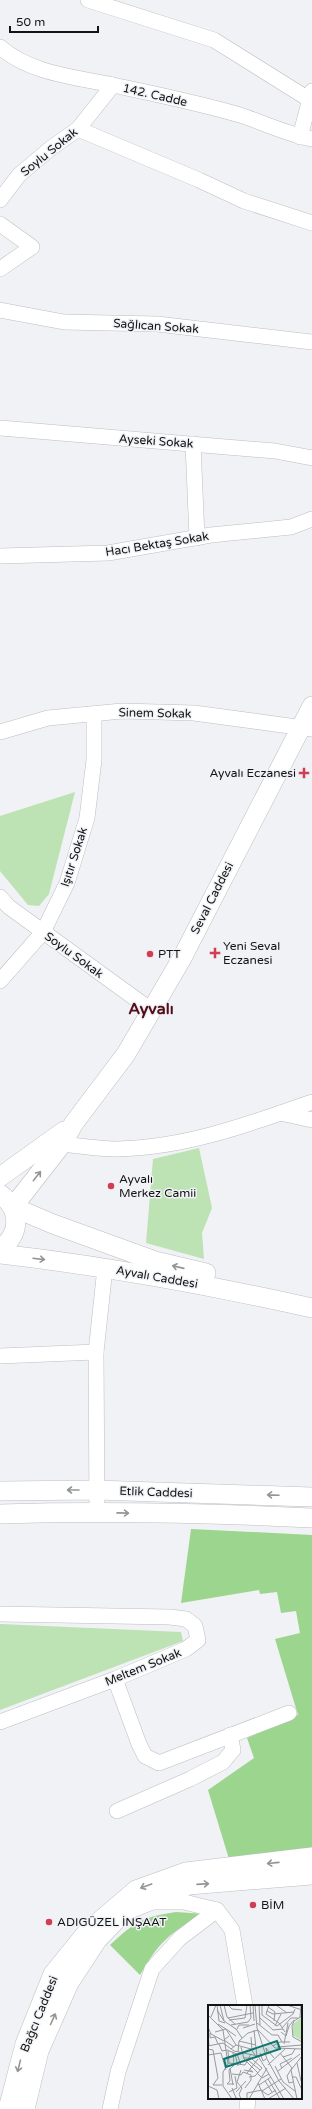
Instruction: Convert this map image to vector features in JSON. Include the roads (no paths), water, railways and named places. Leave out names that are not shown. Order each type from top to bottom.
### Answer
[{"type":"main road","name":"Seval Caddesi","points":[[6,1201],[62,1144],[74,1123],[126,1054],[182,958],[306,728],[312,706]]},
{"type":"main road","name":"Seval Caddesi","points":[[0,1177],[74,1123]]},
{"type":"main road","points":[[0,1249],[13,1236],[16,1226],[16,1217],[6,1201]]},
{"type":"main road","name":"Ayvalı Caddesi","points":[[6,1201],[53,1224],[155,1261],[312,1296]]},
{"type":"main road","name":"Ayvalı Caddesi","points":[[0,1254],[105,1268],[220,1288],[312,1308]]},
{"type":"main road","name":"Etlik Caddesi","points":[[0,1491],[96,1490],[312,1497]]},
{"type":"main road","name":"Etlik Caddesi","points":[[0,1514],[97,1512],[220,1514],[312,1518]]},
{"type":"main road","name":"Bağcı Caddesi","points":[[8,2109],[25,2044],[53,1974],[87,1932],[136,1890],[186,1872],[312,1857]]},
{"type":"main road","name":"Bağcı Caddesi","points":[[25,2109],[39,2051],[69,1983],[97,1940],[125,1912],[189,1885],[312,1875]]},
{"type":"street","points":[[88,0],[214,40],[311,95],[306,138]]},
{"type":"street","name":"142. Cadde","points":[[0,47],[12,58],[61,76],[113,85],[240,116],[306,138]]},
{"type":"street","name":"Soylu Sokak","points":[[0,200],[19,175],[51,148],[78,129],[113,85]]},
{"type":"street","points":[[78,129],[244,201],[312,223]]},
{"type":"street","points":[[0,224],[32,247],[0,269]]},
{"type":"street","name":"Sağlıcan Sokak","points":[[0,310],[64,322],[157,324],[312,342]]},
{"type":"street","name":"Ayseki Sokak","points":[[0,428],[275,451],[312,458]]},
{"type":"street","points":[[193,444],[197,538]]},
{"type":"street","name":"Hacı Bektaş Sokak","points":[[0,556],[108,553],[197,538],[291,527],[312,519]]},
{"type":"street","name":"Sinem Sokak","points":[[0,732],[48,718],[122,711],[194,713],[306,728]]},
{"type":"street","name":"Işıtır Sokak","points":[[0,981],[43,932],[67,883],[87,818],[94,760],[94,714]]},
{"type":"street","name":"Soylu Sokak","points":[[0,897],[9,907],[151,1010]]},
{"type":"street","points":[[62,1144],[117,1149],[172,1143],[215,1133],[312,1102]]},
{"type":"street","points":[[280,1113],[312,1120]]},
{"type":"street","points":[[97,1512],[96,1352],[105,1268]]},
{"type":"street","points":[[0,1356],[96,1352]]},
{"type":"street","name":"Meltem Sokak","points":[[0,1614],[170,1617],[186,1620],[195,1626],[198,1640],[186,1649],[116,1679],[0,1722]]},
{"type":"street","points":[[116,1679],[139,1744],[145,1756],[159,1763],[230,1734],[289,1713]]},
{"type":"street","points":[[117,1811],[190,1779],[223,1762],[233,1750],[230,1734]]},
{"type":"street","points":[[147,1902],[184,1902],[217,1910],[232,1930],[245,2005]]},
{"type":"street","points":[[110,2109],[118,2072],[152,1969],[180,1938],[217,1910]]},
{"type":"street","points":[[247,2109],[248,2099]]},
{"type":"place","name":"Ayvalı Eczanesi","points":[[304,773]]},
{"type":"place","name":"Yeni Seval Eczanesi","points":[[215,953]]},
{"type":"place","name":"PTT","points":[[150,954]]},
{"type":"place","name":"Ayvalı Merkez Camii","points":[[111,1186]]},
{"type":"place","name":"BİM","points":[[253,1905]]},
{"type":"place","name":"ADIGÜZEL İNŞAAT","points":[[49,1922]]},
{"type":"district","name":"Ayvalı","points":[[151,1009]]}]
